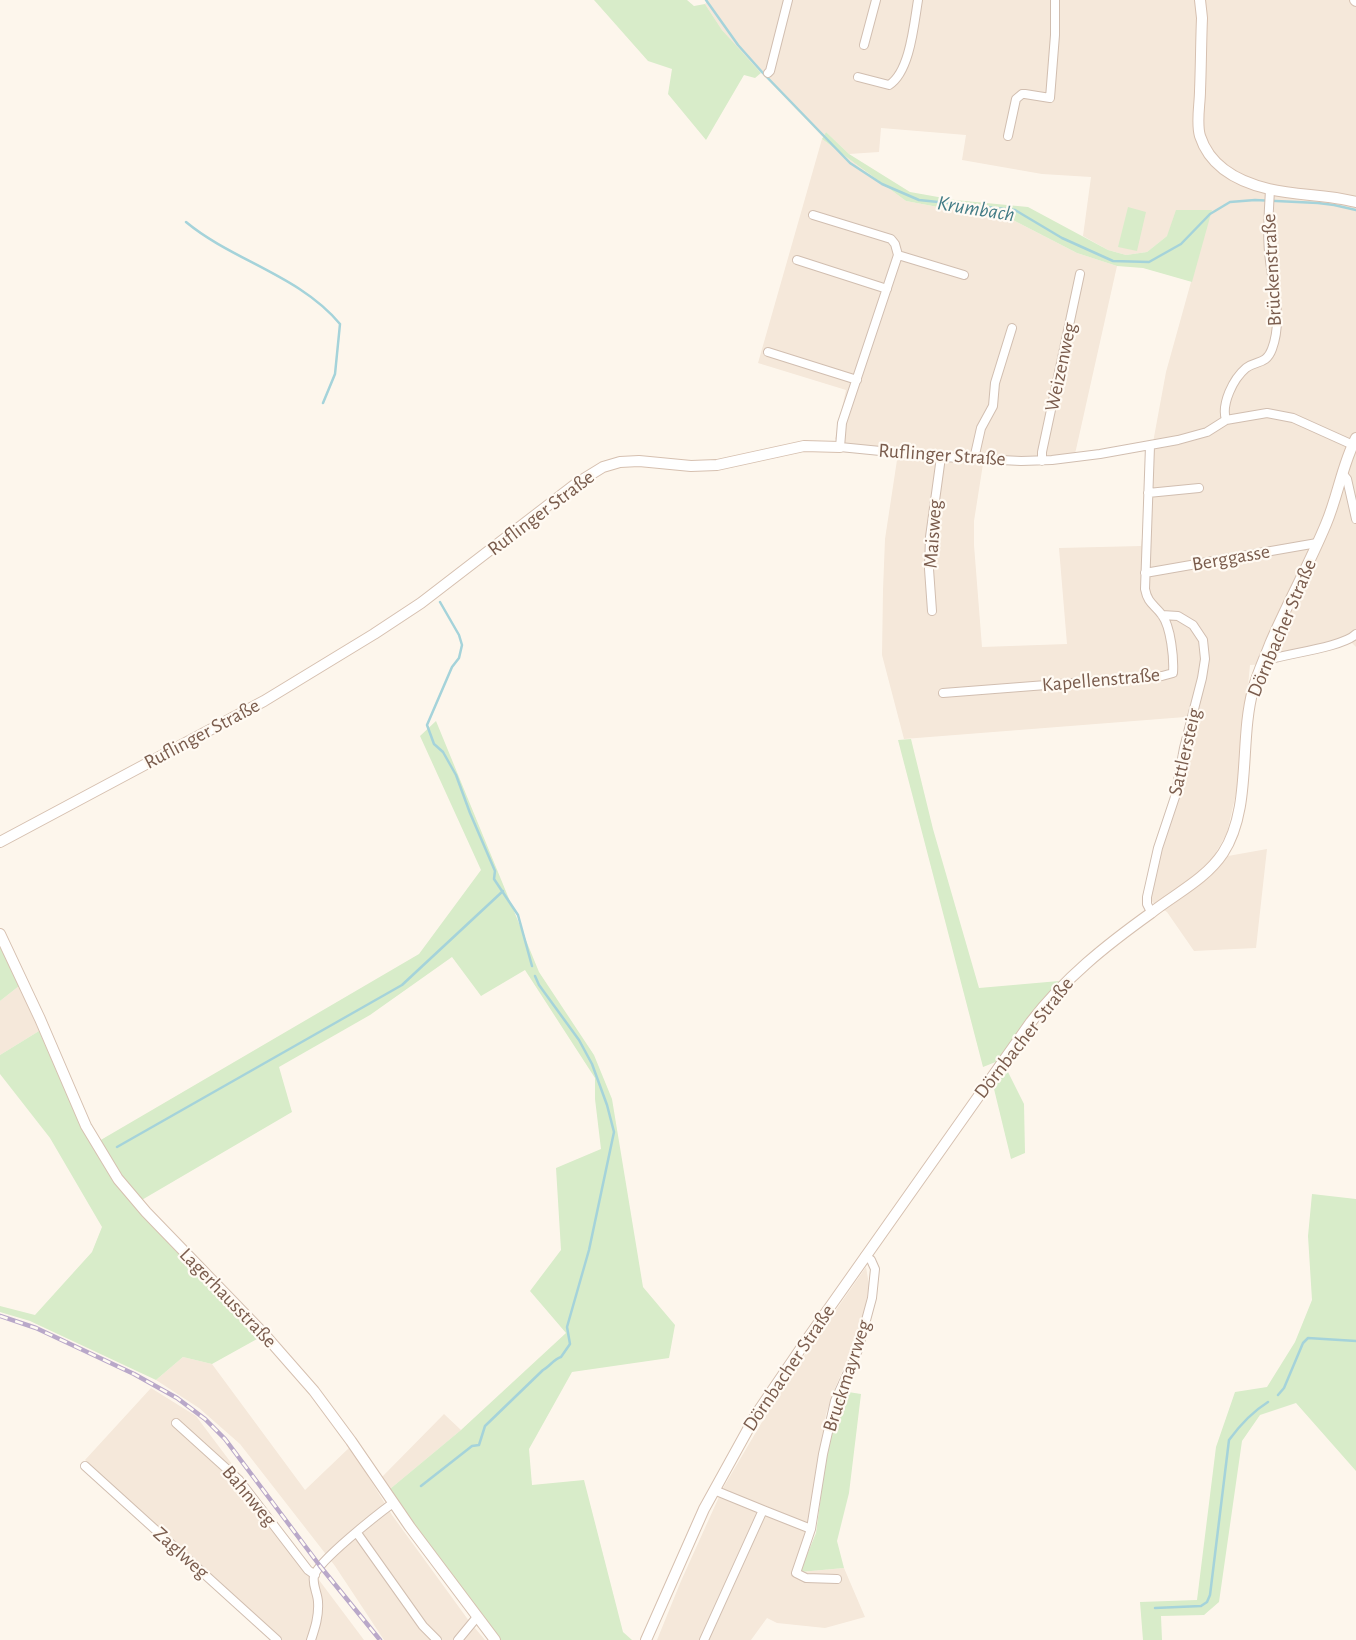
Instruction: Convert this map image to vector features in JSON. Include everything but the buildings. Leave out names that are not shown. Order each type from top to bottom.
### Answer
[{"type":"street","points":[[768,73],[788,0]]},
{"type":"street","points":[[864,45],[876,0]]},
{"type":"street","points":[[858,76],[889,86],[898,77],[905,66],[918,0]]},
{"type":"street","points":[[1008,136],[1016,99],[1022,94],[1050,98],[1055,35],[1055,0]]},
{"type":"street","points":[[1200,0],[1202,18],[1200,135],[1213,160],[1224,170],[1270,197],[1339,197],[1356,202]]},
{"type":"street","name":"Brückenstraße","points":[[1226,420],[1225,408],[1232,388],[1246,368],[1263,361],[1268,356],[1275,337],[1277,310],[1268,248],[1270,197]]},
{"type":"street","points":[[813,215],[891,239],[895,244],[898,255],[842,423],[840,447]]},
{"type":"street","points":[[898,255],[964,275]]},
{"type":"street","points":[[797,260],[887,290]]},
{"type":"street","name":"Weizenweg","points":[[1042,461],[1042,452],[1080,274]]},
{"type":"street","points":[[974,459],[981,428],[993,406],[996,383],[1012,328]]},
{"type":"street","points":[[768,352],[857,380]]},
{"type":"street","name":"Ruflinger Straße","points":[[0,842],[264,701],[374,634],[421,603],[577,483],[603,467],[632,461],[691,466],[717,465],[804,446],[840,447],[941,457],[1042,461],[1077,458],[1150,446],[1201,434],[1226,420],[1268,413],[1300,420],[1354,442]]},
{"type":"street","name":"Dörnbacher Straße","points":[[646,1640],[690,1537],[742,1439],[777,1381],[1044,1006],[1076,971],[1205,873],[1219,859],[1229,843],[1236,826],[1252,693],[1265,657],[1329,516],[1354,442]]},
{"type":"street","name":"Kapellenstraße","points":[[943,692],[1144,677],[1173,673],[1170,639],[1166,622],[1162,614],[1148,600],[1145,589],[1144,573],[1150,446]]},
{"type":"street","name":"Maisweg","points":[[932,611],[929,570],[930,537],[941,457]]},
{"type":"street","points":[[1343,474],[1347,477],[1356,519]]},
{"type":"street","points":[[1148,493],[1199,488]]},
{"type":"street","name":"Berggasse","points":[[1144,573],[1317,543]]},
{"type":"street","name":"Sattlersteig","points":[[1152,912],[1147,904],[1147,897],[1158,848],[1175,796],[1184,748],[1202,678],[1205,653],[1203,640],[1193,625],[1178,616],[1162,614]]},
{"type":"street","points":[[1265,657],[1275,658],[1345,641],[1355,636]]},
{"type":"street","name":"Lagerhausstraße","points":[[0,934],[40,1019],[86,1126],[118,1179],[160,1228],[264,1334],[295,1369],[347,1435],[393,1503],[495,1640]]},
{"type":"street","name":"Bruckmayrweg","points":[[837,1579],[806,1578],[796,1573],[811,1530],[823,1454],[835,1401],[858,1350],[872,1298],[875,1269],[871,1260],[865,1256]]},
{"type":"street","name":"Bahnweg","points":[[176,1423],[239,1480],[308,1570],[315,1575]]},
{"type":"street","name":"Zaglweg","points":[[85,1466],[277,1640]]},
{"type":"street","points":[[714,1490],[811,1530]]},
{"type":"street","points":[[311,1640],[318,1612],[315,1575],[324,1562],[393,1503]]},
{"type":"street","points":[[704,1640],[763,1510]]},
{"type":"street","points":[[357,1533],[423,1626],[437,1640]]},
{"type":"street","points":[[458,1640],[477,1617]]},
{"type":"shaded area","points":[[708,0],[1356,0],[1356,647],[1352,643],[1267,664],[1250,665],[1239,780],[1227,833],[1214,856],[1228,856],[1267,849],[1256,948],[1194,951],[1167,912],[1153,903],[1148,893],[1179,799],[1198,716],[904,739],[882,655],[885,539],[897,460],[983,464],[974,521],[974,545],[982,647],[1067,644],[1059,548],[1141,546],[1154,437],[1166,372],[1211,210],[1167,236],[1147,252],[1126,255],[1108,250],[1083,236],[1091,177],[1042,174],[962,160],[966,135],[881,128],[879,152],[849,154],[826,132],[823,137],[740,51],[722,30],[705,4]]},
{"type":"shaded area","points":[[822,139],[906,201],[1011,219],[1077,253],[1117,266],[1075,454],[1032,457],[984,456],[846,445],[835,439],[846,390],[758,363]]},
{"type":"shaded area","points":[[19,986],[39,1031],[0,1055],[0,1001]]},
{"type":"shaded area","points":[[866,1267],[869,1285],[865,1309],[852,1349],[826,1414],[800,1572],[844,1568],[865,1617],[825,1628],[777,1623],[767,1618],[751,1640],[657,1640],[723,1488],[785,1383]]},
{"type":"shaded area","points":[[183,1357],[212,1364],[305,1490],[350,1447],[392,1515],[485,1640],[384,1640],[335,1566],[240,1444],[199,1408],[156,1380]]},
{"type":"shaded area","points":[[151,1388],[196,1416],[364,1640],[280,1640],[85,1460]]},
{"type":"shaded area","points":[[444,1414],[461,1430],[390,1489],[382,1477]]},
{"type":"green space","points":[[594,0],[687,0],[694,6],[705,4],[722,30],[761,73],[755,78],[744,75],[706,140],[668,94],[672,69],[648,61]]},
{"type":"green space","points":[[826,132],[849,154],[910,192],[955,200],[1028,207],[1108,250],[1126,255],[1147,252],[1167,236],[1176,210],[1212,210],[1192,282],[1143,268],[1117,266],[1077,253],[1011,219],[906,201],[822,139]]},
{"type":"green space","points":[[1128,207],[1146,212],[1137,251],[1118,247]]},
{"type":"green space","points":[[436,721],[539,972],[594,1055],[612,1099],[643,1287],[675,1325],[669,1358],[572,1372],[529,1449],[532,1485],[584,1480],[623,1632],[632,1640],[500,1640],[429,1546],[390,1489],[461,1430],[566,1333],[530,1291],[561,1250],[556,1168],[601,1149],[595,1099],[595,1078],[525,970],[481,996],[452,957],[370,1015],[279,1067],[292,1112],[140,1201],[99,1141],[419,954],[481,870],[420,736]]},
{"type":"green space","points":[[911,739],[933,829],[979,988],[1059,981],[1029,1017],[998,1061],[983,1067],[898,740]]},
{"type":"green space","points":[[0,947],[19,986],[0,1001]]},
{"type":"green space","points":[[39,1031],[76,1115],[102,1163],[139,1211],[257,1339],[212,1364],[183,1357],[156,1380],[30,1321],[0,1312],[0,1306],[35,1315],[92,1252],[102,1227],[50,1138],[0,1074],[0,1055]]},
{"type":"green space","points":[[1006,1068],[1024,1104],[1025,1153],[1011,1159],[994,1089]]},
{"type":"green space","points":[[1312,1194],[1356,1199],[1356,1471],[1296,1403],[1260,1415],[1242,1441],[1219,1602],[1204,1615],[1161,1616],[1162,1640],[1143,1640],[1140,1602],[1197,1600],[1216,1447],[1235,1392],[1267,1387],[1295,1342],[1312,1300],[1308,1236]]},
{"type":"green space","points":[[842,1391],[861,1394],[849,1493],[837,1541],[844,1568],[800,1572],[816,1533],[828,1444]]},
{"type":"waterway","name":"Krumbach","points":[[706,0],[738,45],[850,163],[882,184],[919,200],[1015,210],[1062,238],[1113,261],[1149,262],[1181,244],[1210,214],[1230,202],[1255,200],[1318,203],[1356,210]]},
{"type":"waterway","points":[[186,222],[224,248],[286,280],[324,307],[340,324],[335,374],[323,403]]},
{"type":"waterway","points":[[440,602],[459,635],[462,645],[459,658],[452,667],[427,725],[434,744],[443,752],[456,775],[495,871],[494,879],[518,915],[532,966]]},
{"type":"waterway","points":[[117,1147],[402,985],[503,891]]},
{"type":"waterway","points":[[421,1486],[472,1446],[479,1445],[485,1426],[543,1370],[561,1357],[570,1344],[567,1327],[589,1250],[614,1132],[607,1105],[592,1064],[579,1040],[539,985],[535,976]]},
{"type":"waterway","points":[[1278,1395],[1284,1388],[1303,1343],[1308,1338],[1356,1341]]},
{"type":"waterway","points":[[1155,1608],[1201,1606],[1207,1602],[1210,1595],[1229,1440],[1247,1419],[1268,1402]]},
{"type":"railway","points":[[0,1316],[36,1328],[134,1374],[177,1398],[205,1419],[225,1439],[320,1566],[380,1640]]}]
